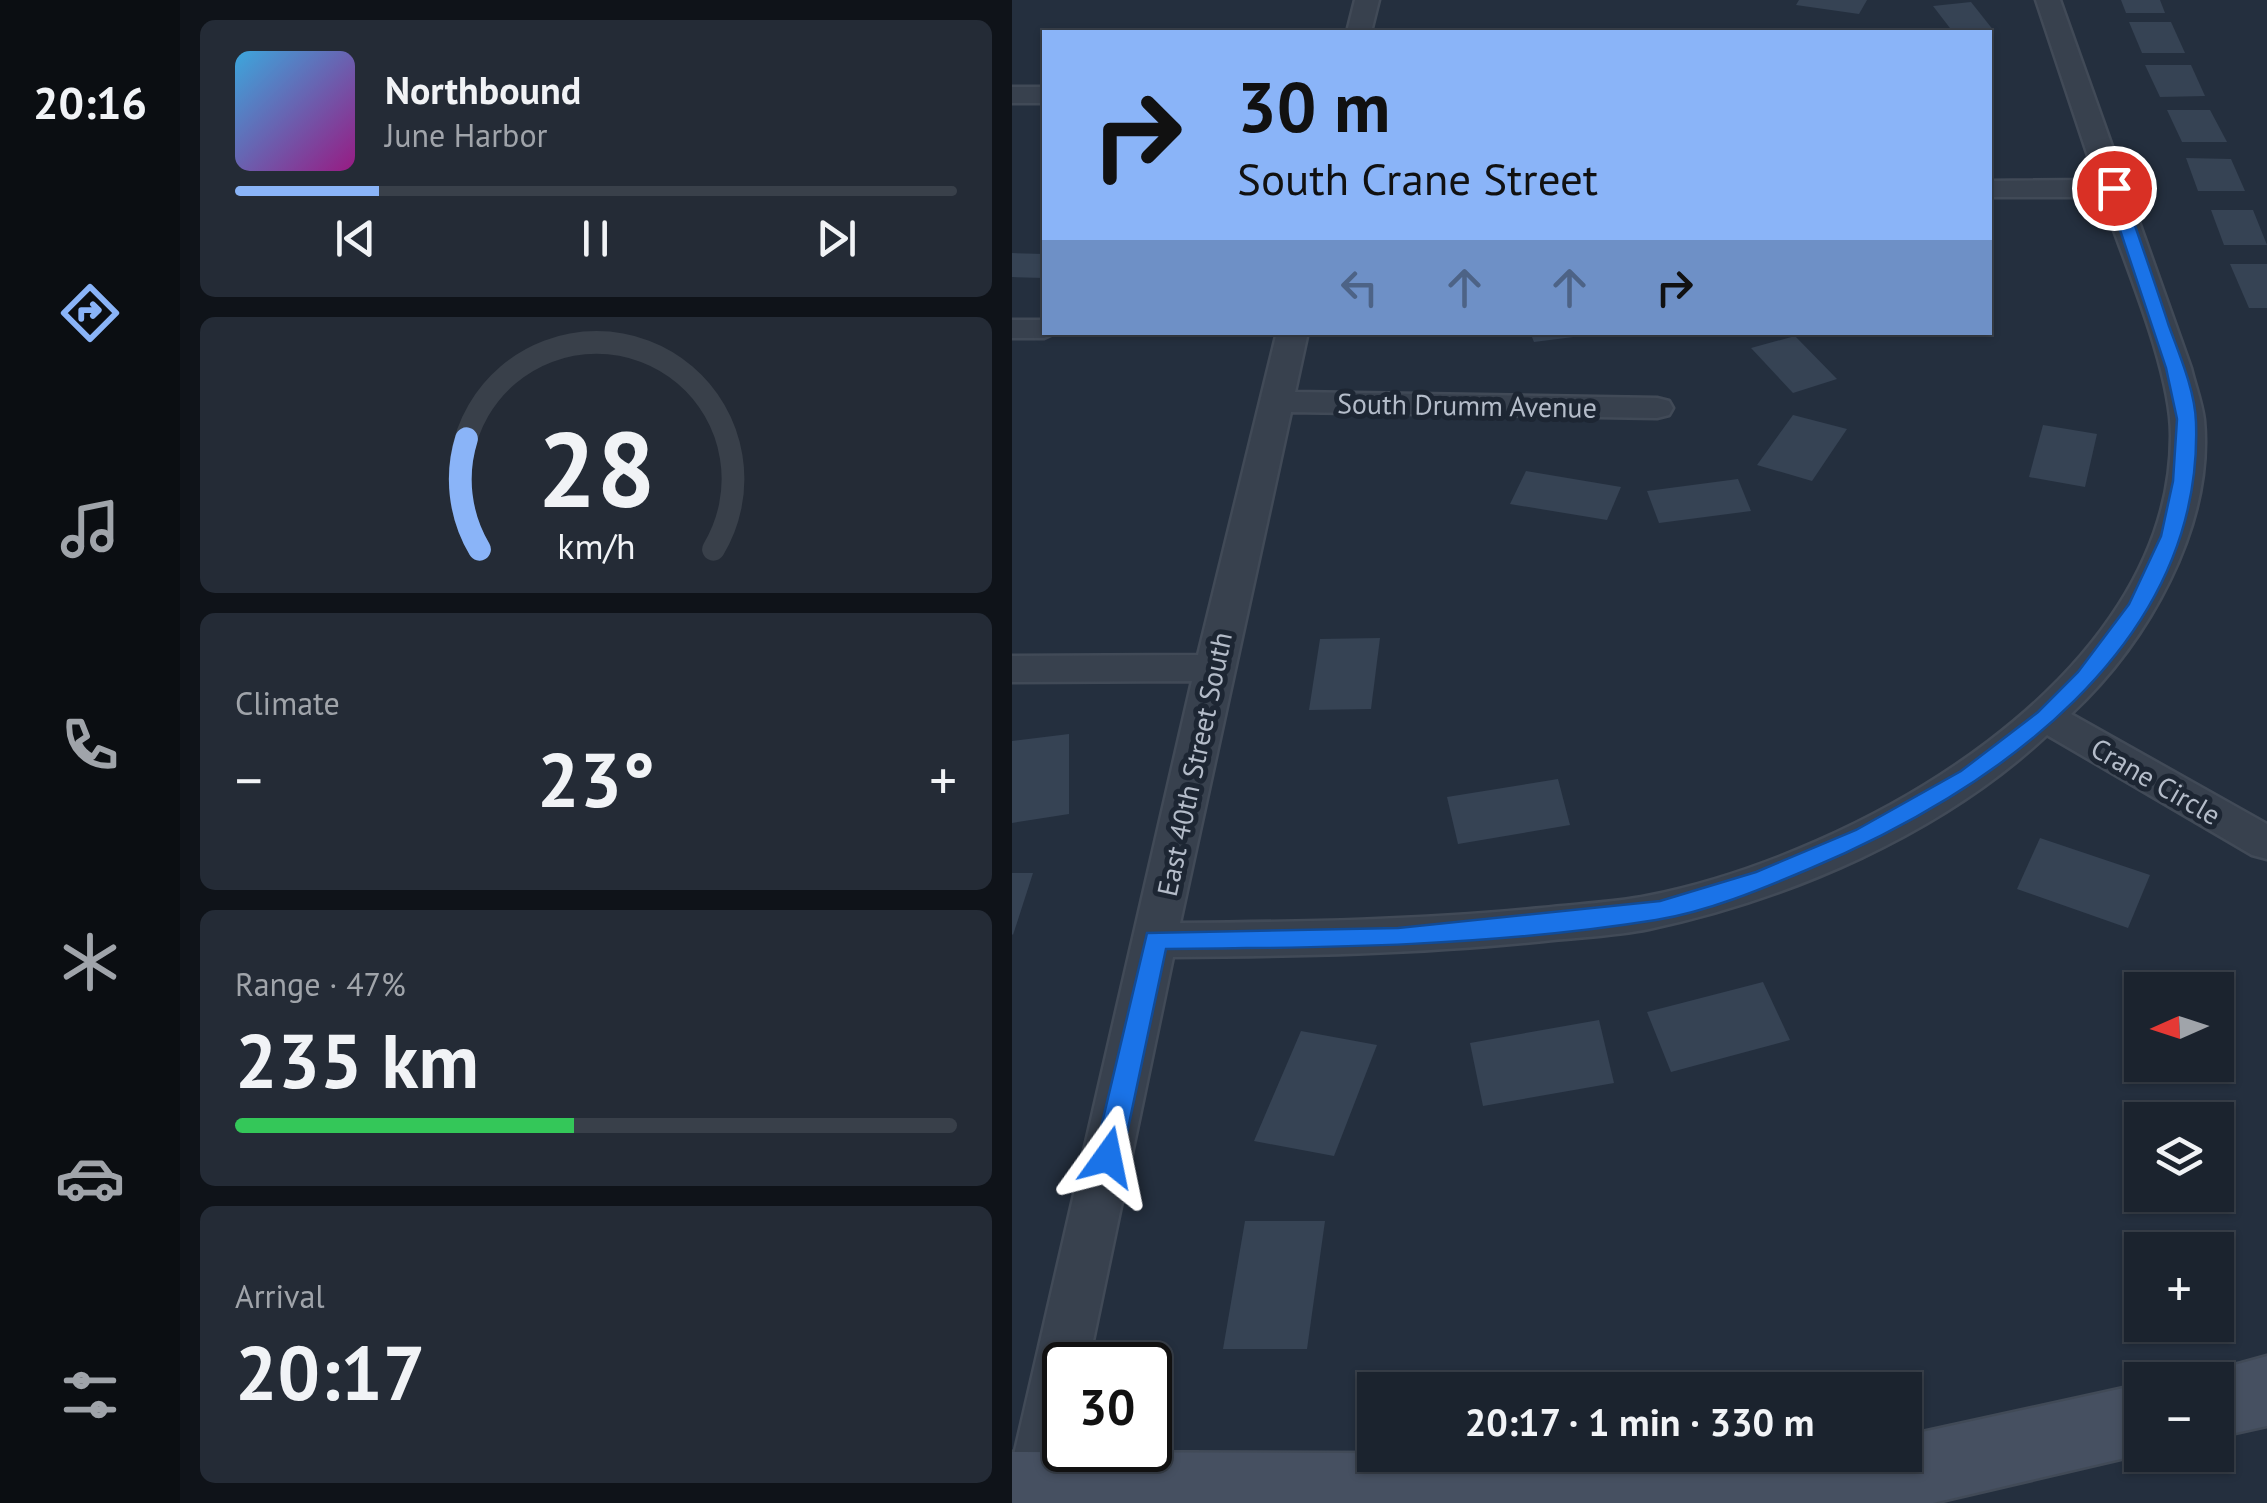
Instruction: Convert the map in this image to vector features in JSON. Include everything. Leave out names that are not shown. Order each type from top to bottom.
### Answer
[{"type":"street","points":[[1360,30],[1367,0]]},
{"type":"street","points":[[1156,940],[1398,938],[1660,910],[1764,878],[1864,836],[1969,777],[2046,718],[2086,677],[2139,606],[2171,536],[2183,481],[2187,419],[2175,368],[2048,0]]},
{"type":"street","points":[[1012,95],[1042,95]]},
{"type":"street","points":[[1992,189],[2114,188]]},
{"type":"street","points":[[1012,329],[1042,329]]},
{"type":"street","name":"East 40th Street South","points":[[1023,1489],[1156,940],[1214,668],[1292,335]]},
{"type":"street","name":"South Drumm Avenue","points":[[1278,402],[1657,408]]},
{"type":"street","points":[[1012,669],[1214,668]]},
{"type":"street","name":"Crane Circle","points":[[2046,718],[2266,844]]},
{"type":"street","points":[[2234,1398],[2266,1391]]},
{"type":"street","points":[[1023,1489],[1868,1492],[2124,1424]]},
{"type":"building","points":[[1799,0],[1867,0],[1859,14],[1796,5]]},
{"type":"building","points":[[2121,0],[2160,0],[2165,13],[2126,13]]},
{"type":"building","points":[[1971,2],[1994,31],[1951,30],[1933,6]]},
{"type":"building","points":[[2129,22],[2171,22],[2185,53],[2142,53]]},
{"type":"building","points":[[2145,65],[2191,65],[2205,96],[2160,97]]},
{"type":"building","points":[[2167,110],[2210,110],[2227,142],[2182,142]]},
{"type":"building","points":[[2186,158],[2231,159],[2245,191],[2198,191]]},
{"type":"building","points":[[2211,210],[2253,210],[2267,245],[2224,245]]},
{"type":"building","points":[[1012,253],[1042,254],[1042,278],[1012,277]]},
{"type":"building","points":[[2230,264],[2267,264],[2267,308],[2249,308]]},
{"type":"building","points":[[1531,335],[1589,335],[1534,342]]},
{"type":"building","points":[[1795,336],[1837,379],[1793,393],[1751,348]]},
{"type":"building","points":[[1793,415],[1847,429],[1812,481],[1757,465]]},
{"type":"building","points":[[2043,425],[2097,434],[2085,487],[2029,477]]},
{"type":"building","points":[[1526,471],[1621,487],[1607,520],[1510,504]]},
{"type":"building","points":[[1738,479],[1751,511],[1659,523],[1647,491]]},
{"type":"building","points":[[1380,638],[1371,709],[1309,710],[1320,639]]},
{"type":"building","points":[[1069,734],[1069,814],[1012,823],[1012,741]]},
{"type":"building","points":[[1558,779],[1570,825],[1458,844],[1447,797]]},
{"type":"building","points":[[2040,838],[2150,875],[2128,928],[2017,889]]},
{"type":"building","points":[[1012,873],[1033,873],[1013,935],[1012,934]]},
{"type":"building","points":[[1763,982],[1790,1040],[1671,1072],[1647,1012]]},
{"type":"building","points":[[1599,1020],[1614,1083],[1483,1106],[1470,1043]]},
{"type":"building","points":[[1301,1031],[1377,1045],[1334,1156],[1254,1141]]},
{"type":"building","points":[[1245,1221],[1325,1221],[1307,1349],[1223,1349]]},
{"type":"route","points":[[1108,1157],[1156,940],[1398,938],[1660,910],[1764,878],[1864,836],[1969,777],[2046,718],[2086,677],[2139,606],[2171,536],[2183,481],[2187,419],[2175,368],[2114,188]]}]
